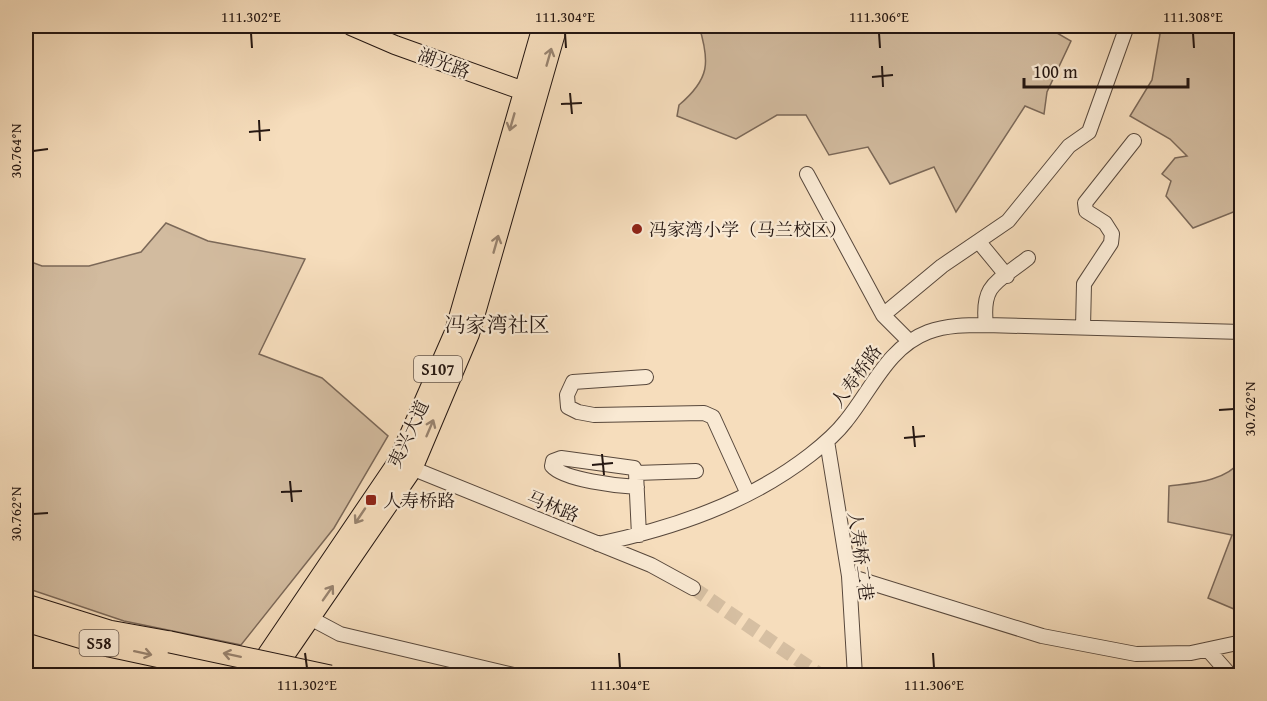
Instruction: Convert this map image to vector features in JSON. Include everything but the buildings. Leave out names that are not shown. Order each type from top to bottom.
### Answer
[{"type":"highway","name":"S58","points":[[26,605],[251,675]]},
{"type":"highway","name":"S58","points":[[26,621],[109,646],[171,651],[330,675]]},
{"type":"main road","name":"湖光路","points":[[351,26],[395,45],[530,93]]},
{"type":"main road","name":"夷兴大道","points":[[530,93],[542,26]]},
{"type":"main road","name":"夷兴大道","points":[[271,675],[310,618],[405,466],[454,332],[530,93],[558,26]]},
{"type":"main road","name":"夷兴大道","points":[[251,675],[405,466]]},
{"type":"street","points":[[883,315],[942,266],[1008,221],[1069,146],[1089,132],[1127,26]]},
{"type":"street","points":[[1083,327],[1084,284],[1111,243],[1112,234],[1105,223],[1086,211],[1085,203],[1134,141]]},
{"type":"street","points":[[807,174],[883,315],[909,341]]},
{"type":"street","points":[[979,242],[1007,276]]},
{"type":"street","points":[[986,325],[985,297],[989,289],[1028,258]]},
{"type":"street","name":"人寿桥路","points":[[598,544],[639,536],[710,512],[776,479],[827,441],[850,415],[890,359],[909,341],[928,332],[950,326],[986,325],[1242,332]]},
{"type":"street","points":[[646,377],[573,382],[567,395],[568,406],[578,412],[594,415],[704,413],[713,417],[748,494]]},
{"type":"street","name":"人寿桥二巷","points":[[827,441],[849,576],[855,675]]},
{"type":"street","points":[[639,536],[637,480],[630,465],[588,464],[556,458],[552,466],[560,472],[602,483],[637,480],[696,471]]},
{"type":"street","name":"马林路","points":[[405,466],[651,565],[693,588]]},
{"type":"street","points":[[849,576],[1042,636],[1136,654],[1161,655],[1208,650],[1242,642]]},
{"type":"street","points":[[310,618],[340,634],[518,675]]},
{"type":"street","points":[[1208,650],[1230,675]]},
{"type":"shaded area","points":[[699,26],[1045,26],[1071,41],[1047,92],[1044,114],[1025,106],[956,212],[934,167],[890,184],[868,147],[829,155],[806,115],[777,115],[736,139],[677,116],[679,105],[697,87],[705,69],[705,50]]},
{"type":"shaded area","points":[[1148,26],[1241,26],[1241,209],[1193,228],[1166,196],[1171,181],[1162,174],[1175,158],[1187,156],[1170,139],[1130,116],[1152,80],[1160,34],[1147,28]]},
{"type":"shaded area","points":[[166,223],[208,241],[305,259],[259,354],[322,378],[388,436],[334,528],[241,645],[124,621],[26,588],[26,260],[42,266],[89,266],[141,252]]},
{"type":"shaded area","points":[[1241,461],[1241,612],[1208,598],[1232,535],[1168,522],[1169,486],[1217,477],[1234,468]]},
{"type":"tunnel","points":[[693,588],[822,676]]},
{"type":"place","name":"冯家湾小学（马兰校区）","points":[[637,229]]},
{"type":"place","name":"人寿桥路","points":[[371,500]]},
{"type":"district","name":"冯家湾社区","points":[[497,324]]}]
